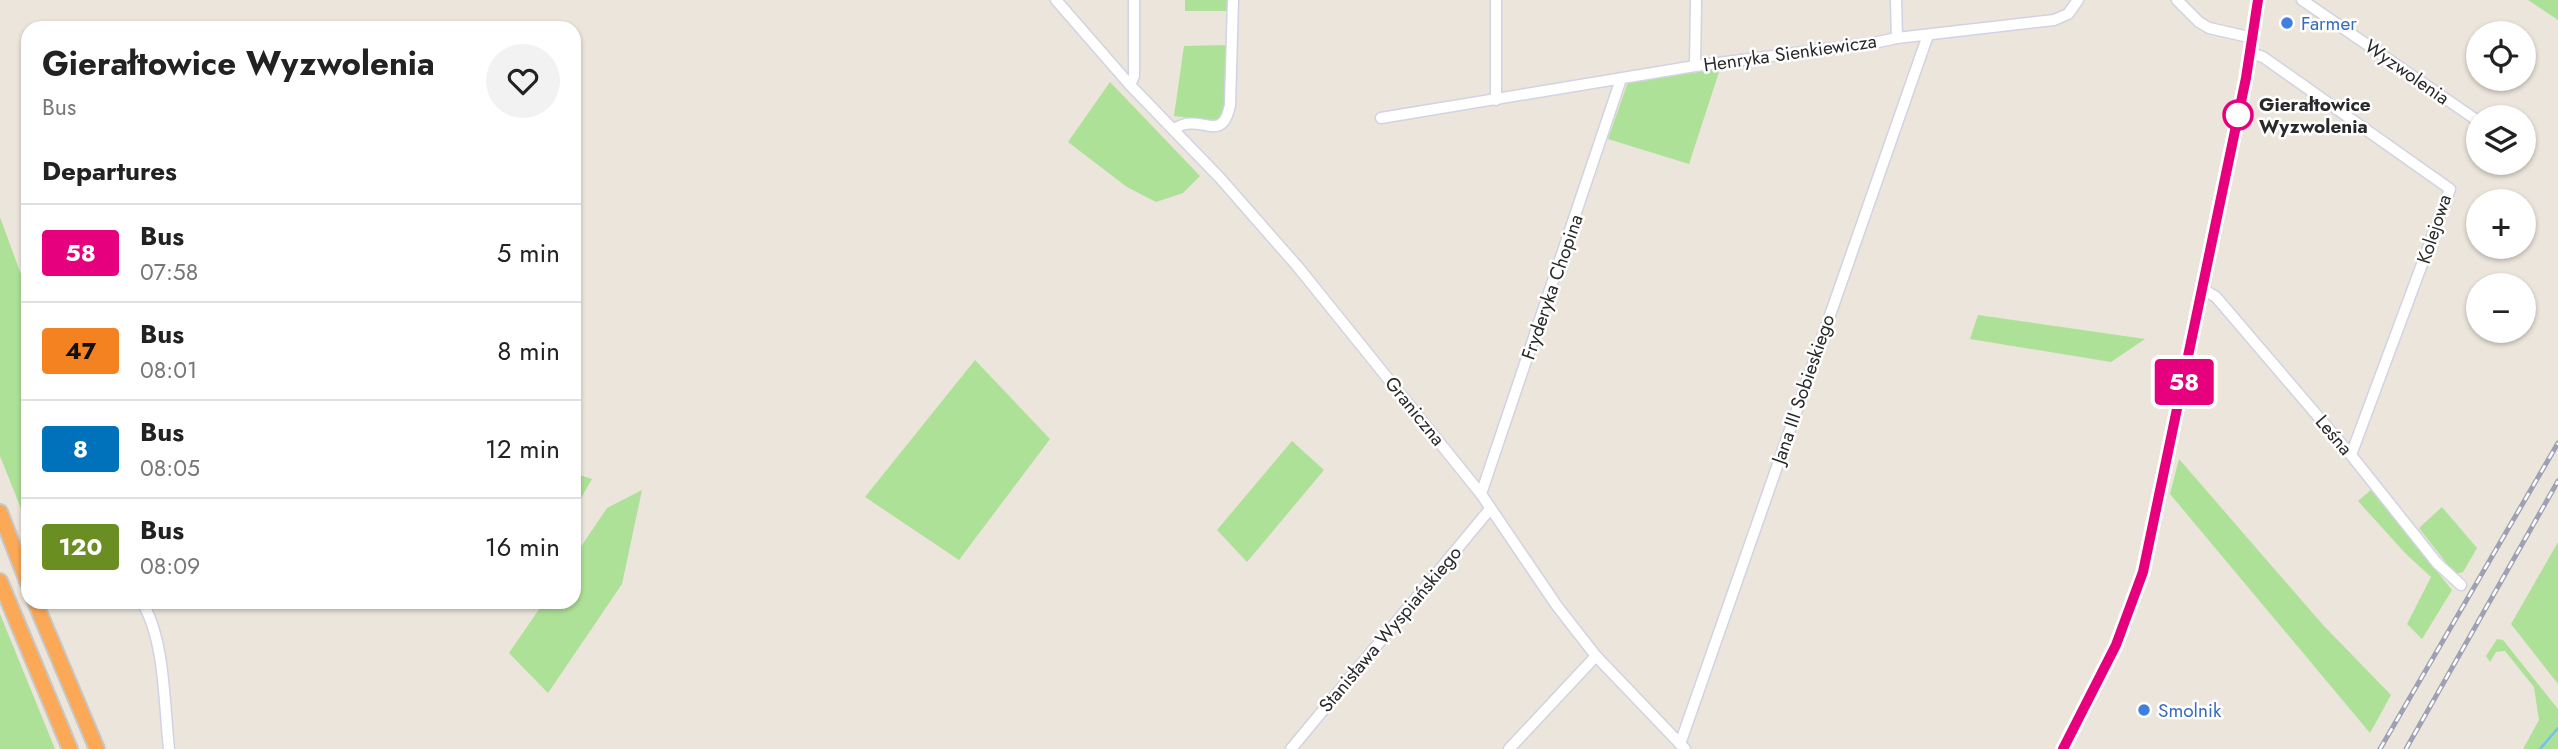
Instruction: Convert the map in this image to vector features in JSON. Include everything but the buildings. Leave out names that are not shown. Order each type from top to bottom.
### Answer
[{"type":"highway","points":[[0,512],[21,566]]},
{"type":"highway","points":[[0,581],[70,749]]},
{"type":"highway","points":[[39,609],[97,749]]},
{"type":"main road","points":[[2063,749],[2116,645],[2143,572],[2203,289],[2253,38],[2258,0]]},
{"type":"street","name":"Graniczna","points":[[1056,0],[1130,85],[1174,129],[1298,267],[1482,494],[1557,606],[1596,656],[1683,747]]},
{"type":"street","points":[[1130,85],[1134,76],[1134,0]]},
{"type":"street","points":[[1174,129],[1185,124],[1218,126],[1224,123],[1228,115],[1233,0]]},
{"type":"street","points":[[1496,0],[1496,100]]},
{"type":"street","points":[[1695,66],[1696,0]]},
{"type":"street","points":[[1896,0],[1897,38]]},
{"type":"street","name":"Henryka Sienkiewicza","points":[[1381,118],[1695,66],[2054,20],[2068,14],[2078,0]]},
{"type":"street","points":[[2177,0],[2209,28],[2253,38]]},
{"type":"street","name":"Wyzwolenia","points":[[2302,0],[2466,113]]},
{"type":"street","name":"Jana III Sobieskiego","points":[[1683,747],[1928,35]]},
{"type":"street","name":"Kolejowa","points":[[2250,53],[2263,57],[2450,189],[2351,455]]},
{"type":"street","name":"Fryderyka Chopina","points":[[1482,494],[1621,79]]},
{"type":"street","name":"Leśna","points":[[2203,289],[2216,297],[2351,455],[2437,563],[2461,585]]},
{"type":"street","name":"Stanisława Wyspiańskiego","points":[[1291,749],[1490,509]]},
{"type":"street","points":[[146,609],[157,638],[169,749]]},
{"type":"street","points":[[1509,749],[1596,656]]},
{"type":"green space","points":[[1185,0],[1228,0],[1228,11],[1185,11]]},
{"type":"green space","points":[[2528,0],[2558,0],[2558,20]]},
{"type":"green space","points":[[1228,45],[1228,95],[1217,121],[1174,116],[1184,46]]},
{"type":"green space","points":[[1720,69],[1689,164],[1608,139],[1628,82]]},
{"type":"green space","points":[[1110,82],[1200,176],[1183,193],[1156,202],[1127,187],[1068,142]]},
{"type":"green space","points":[[0,217],[21,275],[21,508],[0,456]]},
{"type":"green space","points":[[1978,315],[2145,339],[2111,362],[1970,339]]},
{"type":"green space","points":[[975,360],[1050,439],[959,560],[865,497]]},
{"type":"green space","points":[[1292,441],[1324,470],[1247,562],[1217,530]]},
{"type":"green space","points":[[2179,459],[2323,625],[2391,695],[2370,733],[2170,494]]},
{"type":"green space","points":[[581,475],[592,479],[581,498]]},
{"type":"green space","points":[[642,490],[622,584],[548,693],[509,653],[539,609],[581,609],[581,547],[607,508]]},
{"type":"green space","points":[[2371,490],[2452,590],[2422,639],[2407,624],[2431,577],[2358,501]]},
{"type":"green space","points":[[2442,507],[2477,548],[2463,572],[2455,574],[2419,528]]},
{"type":"green space","points":[[2558,542],[2558,684],[2511,624]]},
{"type":"green space","points":[[0,614],[55,749],[0,749]]},
{"type":"green space","points":[[2497,639],[2503,640],[2558,709],[2558,749],[2523,749],[2539,720],[2534,687],[2505,651],[2496,652],[2490,662],[2486,656]]},
{"type":"waterway","points":[[2540,749],[2558,728]]},
{"type":"railway","points":[[2380,749],[2558,443]]},
{"type":"railway","points":[[2406,749],[2558,481]]},
{"type":"bus line","name":"58","points":[[2063,749],[2116,645],[2143,572],[2246,78],[2258,0]]},
{"type":"place","name":"Farmer","points":[[2287,23]]},
{"type":"place","name":"Gierałtowice Wyzwolenia","points":[[2238,115]]},
{"type":"place","name":"Smolnik","points":[[2144,710]]}]
